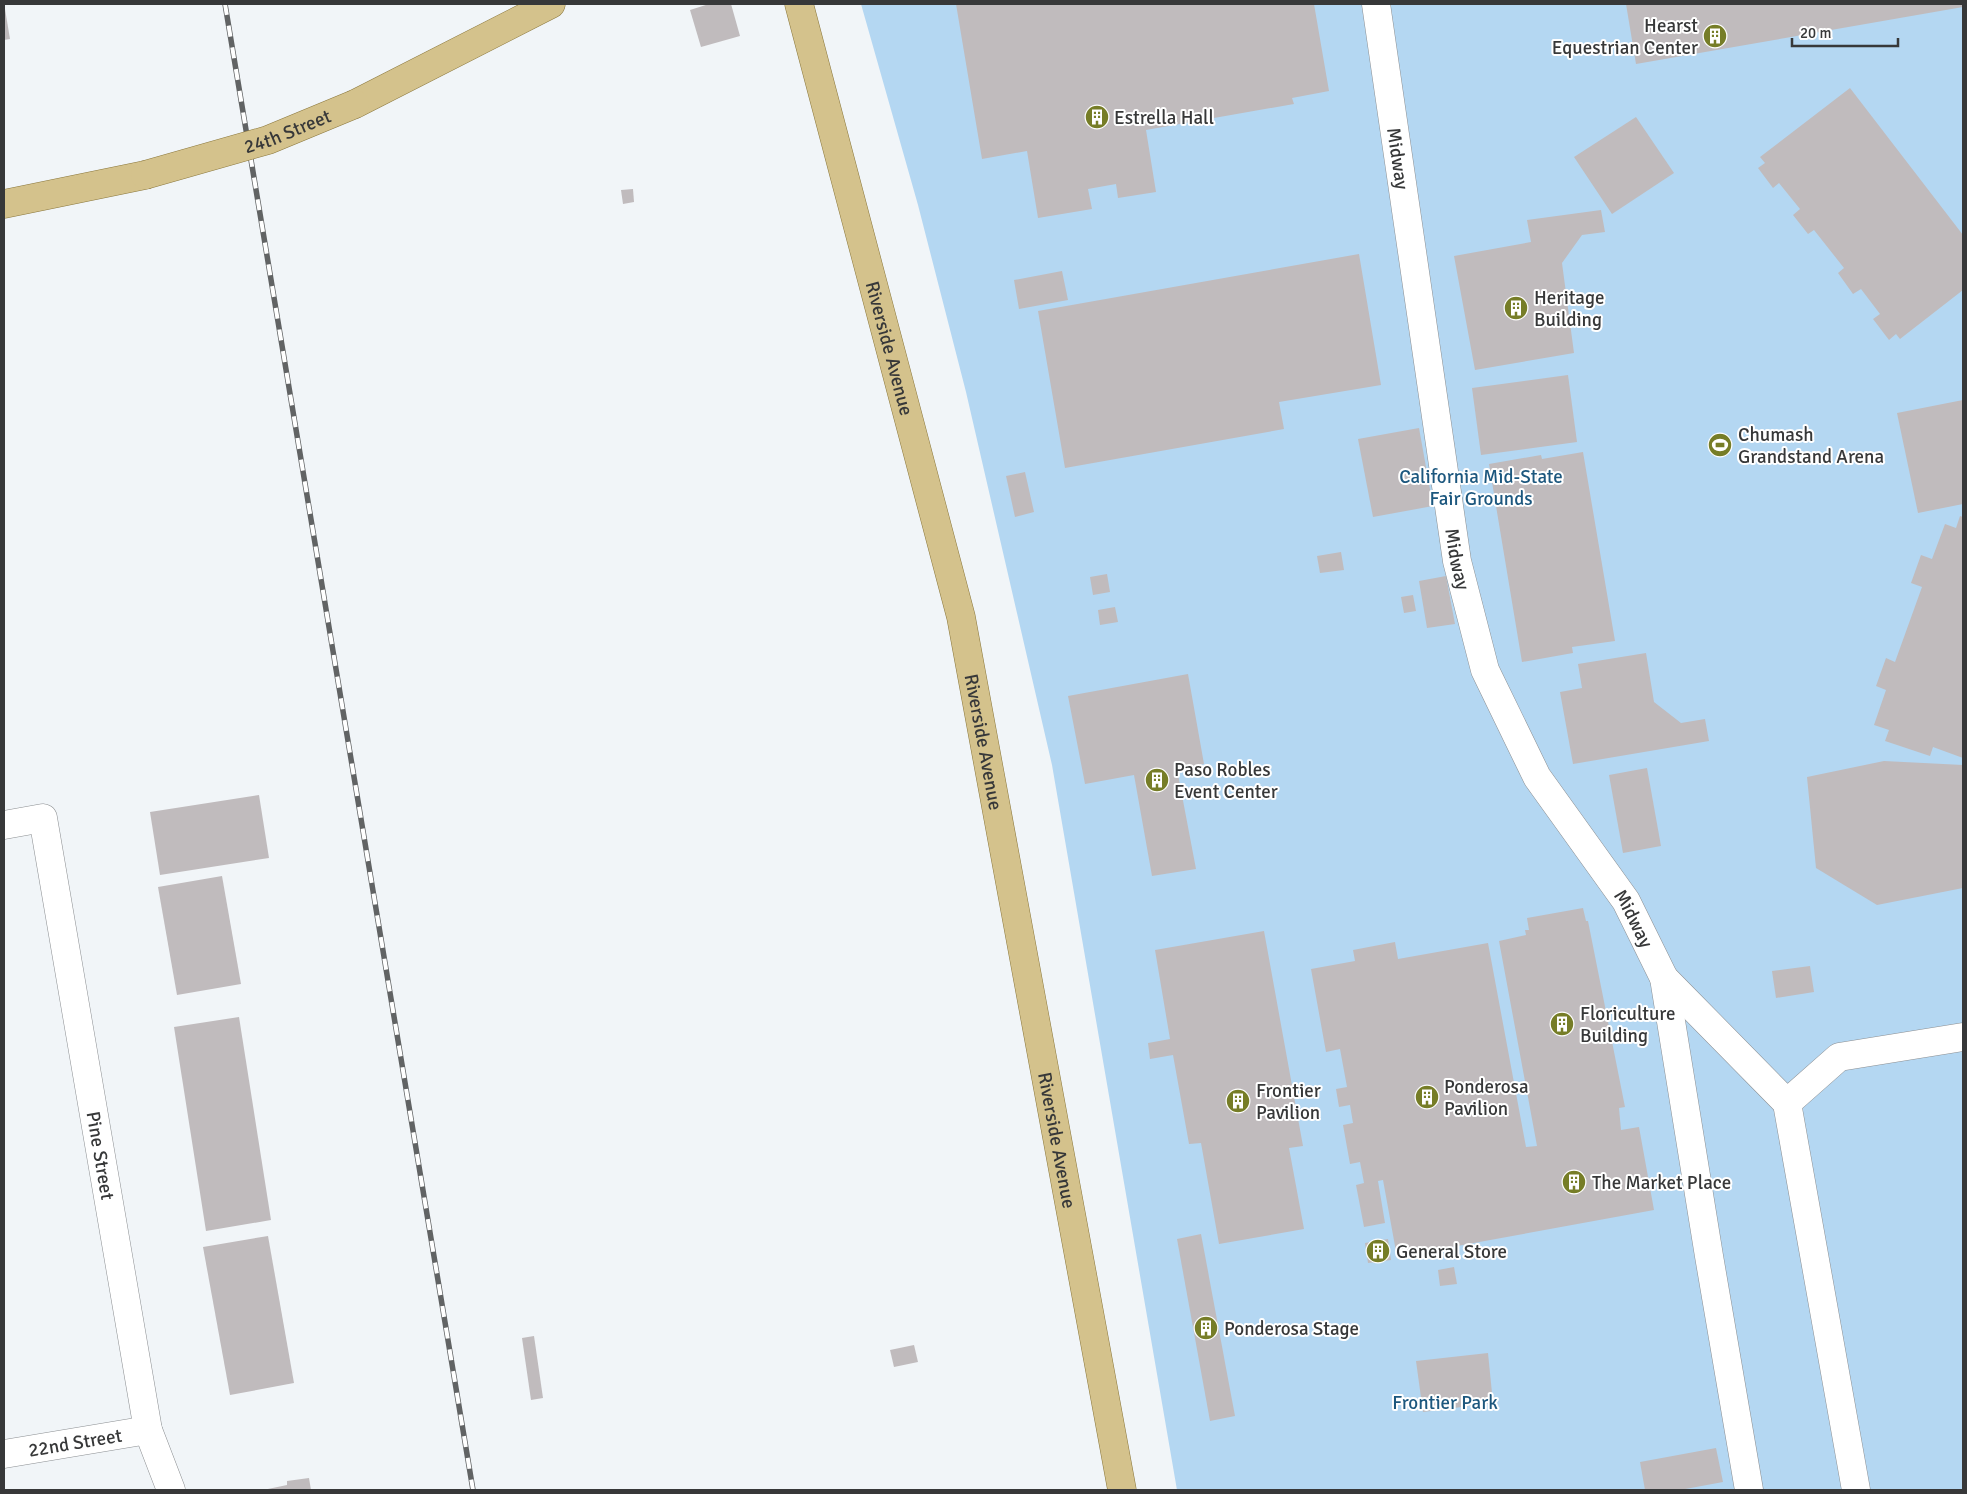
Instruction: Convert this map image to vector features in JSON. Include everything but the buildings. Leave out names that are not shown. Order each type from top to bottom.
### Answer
[{"type":"main road","name":"24th Street","points":[[4,204],[145,175],[268,140],[355,104],[551,4]]},
{"type":"main road","name":"Riverside Avenue","points":[[799,4],[961,617],[1122,1490]]},
{"type":"street","name":"Midway","points":[[1376,4],[1458,561],[1485,670],[1537,777],[1626,901],[1664,978]]},
{"type":"street","name":"Pine Street","points":[[4,825],[43,818],[148,1430],[171,1490]]},
{"type":"street","points":[[1664,978],[1787,1104],[1856,1490]]},
{"type":"street","points":[[1664,978],[1749,1490]]},
{"type":"street","points":[[1787,1104],[1839,1057],[1963,1037]]},
{"type":"street","name":"22nd Street","points":[[4,1454],[148,1430]]},
{"type":"green space","name":"California Mid-State Fair Grounds","points":[[861,4],[1963,4],[1963,1490],[1177,1490],[1052,765],[966,392],[918,205]]},
{"type":"railway","points":[[225,4],[473,1490]]},
{"type":"place","name":"Hearst Equestrian Center","points":[[1715,36]]},
{"type":"place","name":"Estrella Hall","points":[[1097,117]]},
{"type":"place","name":"Heritage Building","points":[[1516,308]]},
{"type":"place","name":"Chumash Grandstand Arena","points":[[1720,445]]},
{"type":"place","name":"Paso Robles Event Center","points":[[1157,780]]},
{"type":"place","name":"Floriculture Building","points":[[1562,1024]]},
{"type":"place","name":"Ponderosa Pavilion","points":[[1427,1097]]},
{"type":"place","name":"Frontier Pavilion","points":[[1238,1101]]},
{"type":"place","name":"The Market Place","points":[[1574,1182]]},
{"type":"place","name":"General Store","points":[[1378,1251]]},
{"type":"place","name":"Ponderosa Stage","points":[[1206,1328]]},
{"type":"park label","name":"Frontier Park","points":[[1445,1402]]}]
